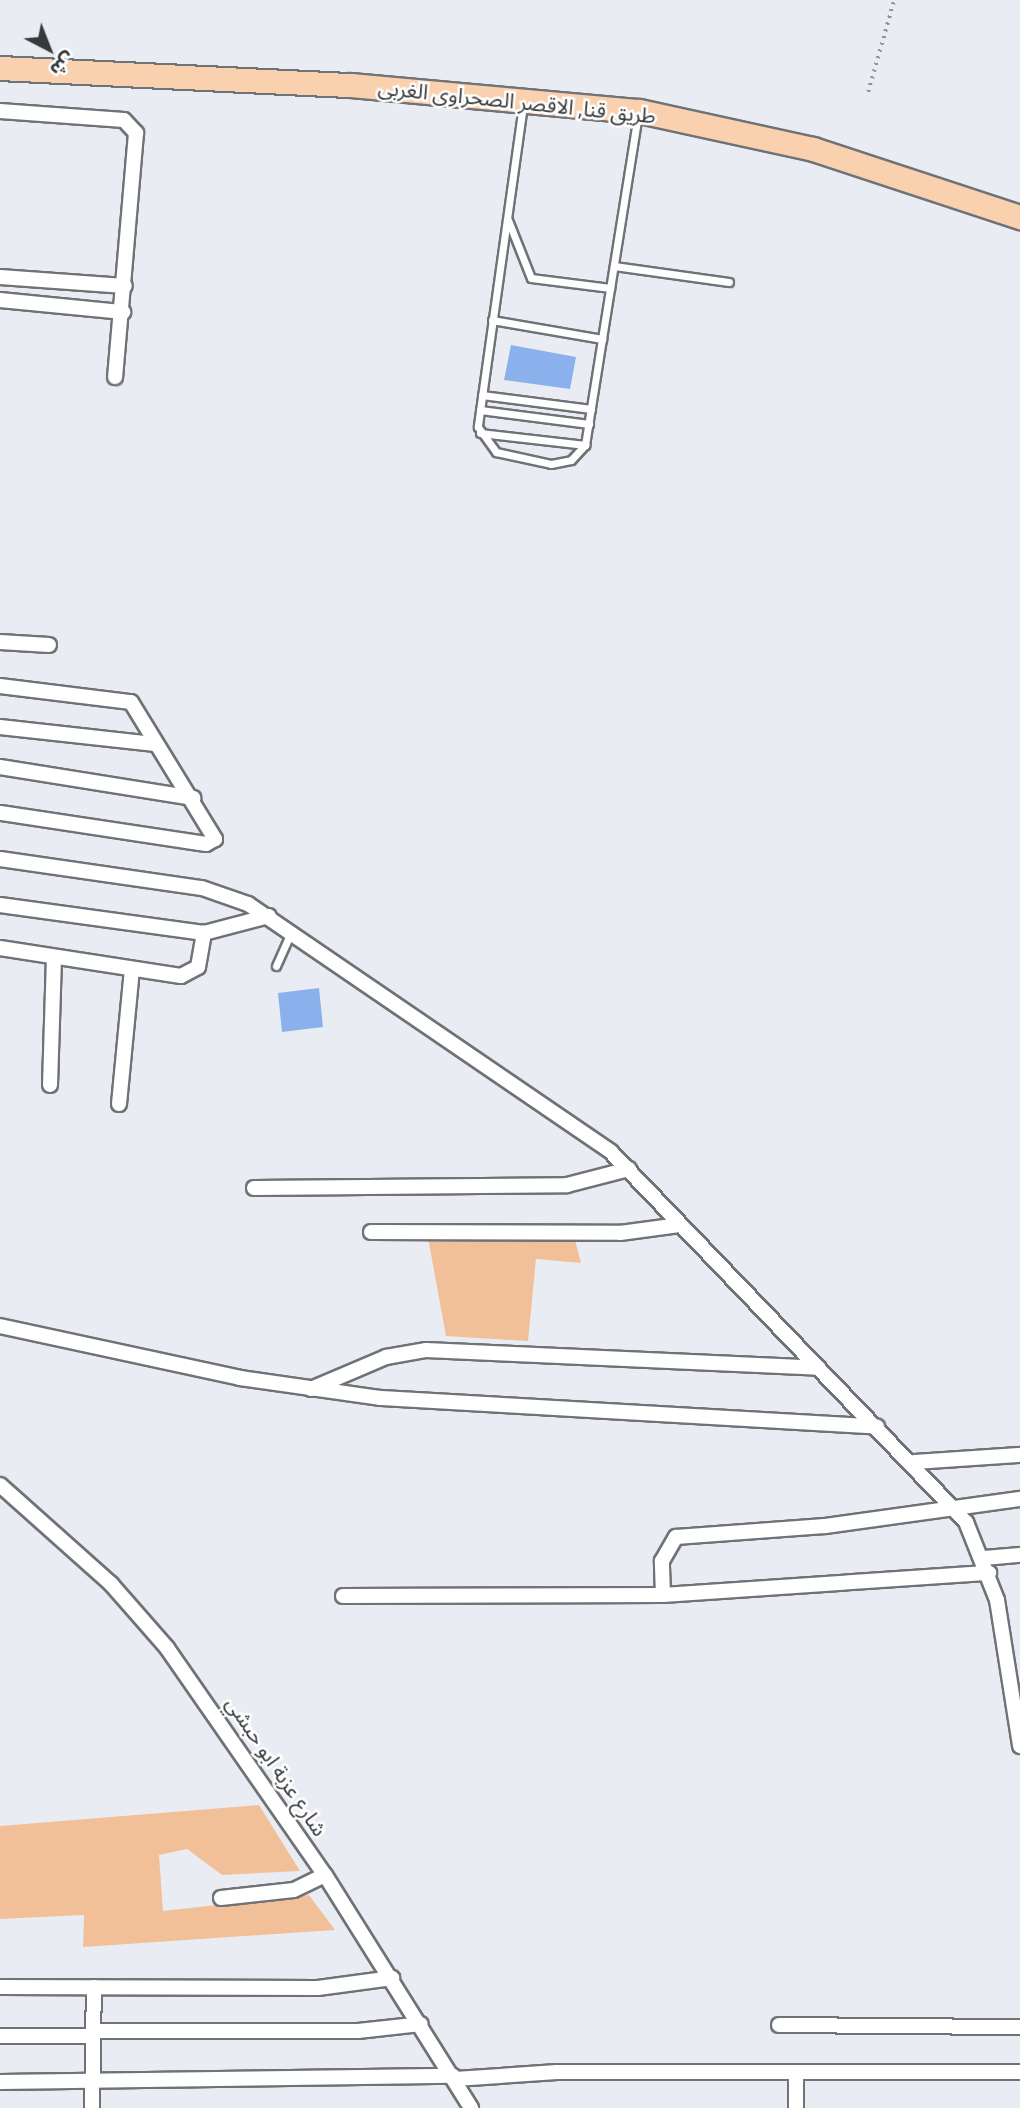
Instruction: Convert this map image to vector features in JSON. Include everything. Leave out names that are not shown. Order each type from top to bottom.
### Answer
[{"type":"main road","name":"طريق قنا, الاقصر الصحراوى الغربى","points":[[0,68],[524,97],[639,111],[813,149],[1020,218]]},
{"type":"street","points":[[0,111],[124,120],[131,125],[139,150],[115,377]]},
{"type":"street","points":[[0,277],[125,286]]},
{"type":"street","points":[[0,300],[122,312]]},
{"type":"street","points":[[0,642],[49,645]]},
{"type":"street","points":[[0,687],[131,702],[144,716],[153,744],[194,798],[214,833],[212,843],[0,813]]},
{"type":"street","points":[[0,727],[153,744]]},
{"type":"street","points":[[0,767],[194,798]]},
{"type":"street","points":[[0,859],[202,888],[269,916],[593,1136],[629,1169],[679,1225],[954,1505],[987,1566],[1008,1648],[1020,1746]]},
{"type":"street","points":[[0,905],[204,933],[269,916]]},
{"type":"street","points":[[0,948],[132,969],[190,974],[202,959],[204,933]]},
{"type":"street","points":[[50,1085],[54,957]]},
{"type":"street","points":[[119,1104],[132,969]]},
{"type":"street","points":[[254,1188],[567,1185],[629,1169]]},
{"type":"street","points":[[371,1232],[620,1233],[679,1225]]},
{"type":"street","points":[[0,1326],[310,1390],[633,1417],[877,1427]]},
{"type":"street","points":[[310,1390],[373,1362],[426,1350],[820,1368]]},
{"type":"street","points":[[914,1462],[1020,1455]]},
{"type":"street","name":"شارع عزبة ابو حبشي","points":[[0,1485],[111,1584],[167,1648],[325,1875],[421,2024],[471,2108]]},
{"type":"street","points":[[663,1595],[662,1561],[676,1537],[825,1526],[954,1505],[1020,1499]]},
{"type":"street","points":[[343,1596],[663,1595],[987,1566],[1020,1555]]},
{"type":"street","points":[[221,1898],[295,1890],[325,1875]]},
{"type":"street","points":[[0,1987],[318,1988],[392,1978]]},
{"type":"street","points":[[92,2108],[94,1987]]},
{"type":"street","points":[[0,2036],[358,2031],[421,2024]]},
{"type":"street","points":[[779,2025],[1020,2026]]},
{"type":"street","points":[[0,2082],[454,2077],[557,2072],[1020,2072]]},
{"type":"street","points":[[796,2074],[796,2108]]},
{"type":"lane","points":[[524,97],[480,410],[480,433],[502,455],[551,464],[571,460],[585,445],[639,111]]},
{"type":"lane","points":[[507,216],[531,278],[610,288]]},
{"type":"lane","points":[[614,266],[729,282]]},
{"type":"lane","points":[[492,320],[602,339]]},
{"type":"lane","points":[[482,395],[591,409]]},
{"type":"lane","points":[[480,410],[589,424]]},
{"type":"lane","points":[[480,433],[585,445]]},
{"type":"lane","points":[[276,966],[291,932]]},
{"type":"path","points":[[868,92],[894,0]]},
{"type":"shaded area","points":[[428,1238],[575,1240],[581,1263],[536,1259],[528,1341],[446,1336]]},
{"type":"shaded area","points":[[259,1805],[300,1871],[222,1875],[187,1849],[159,1855],[163,1911],[309,1895],[335,1930],[83,1947],[84,1915],[0,1919],[0,1826]]},
{"type":"building","points":[[511,345],[576,357],[570,389],[504,380]]},
{"type":"building","points":[[319,988],[323,1027],[282,1032],[278,993]]}]
